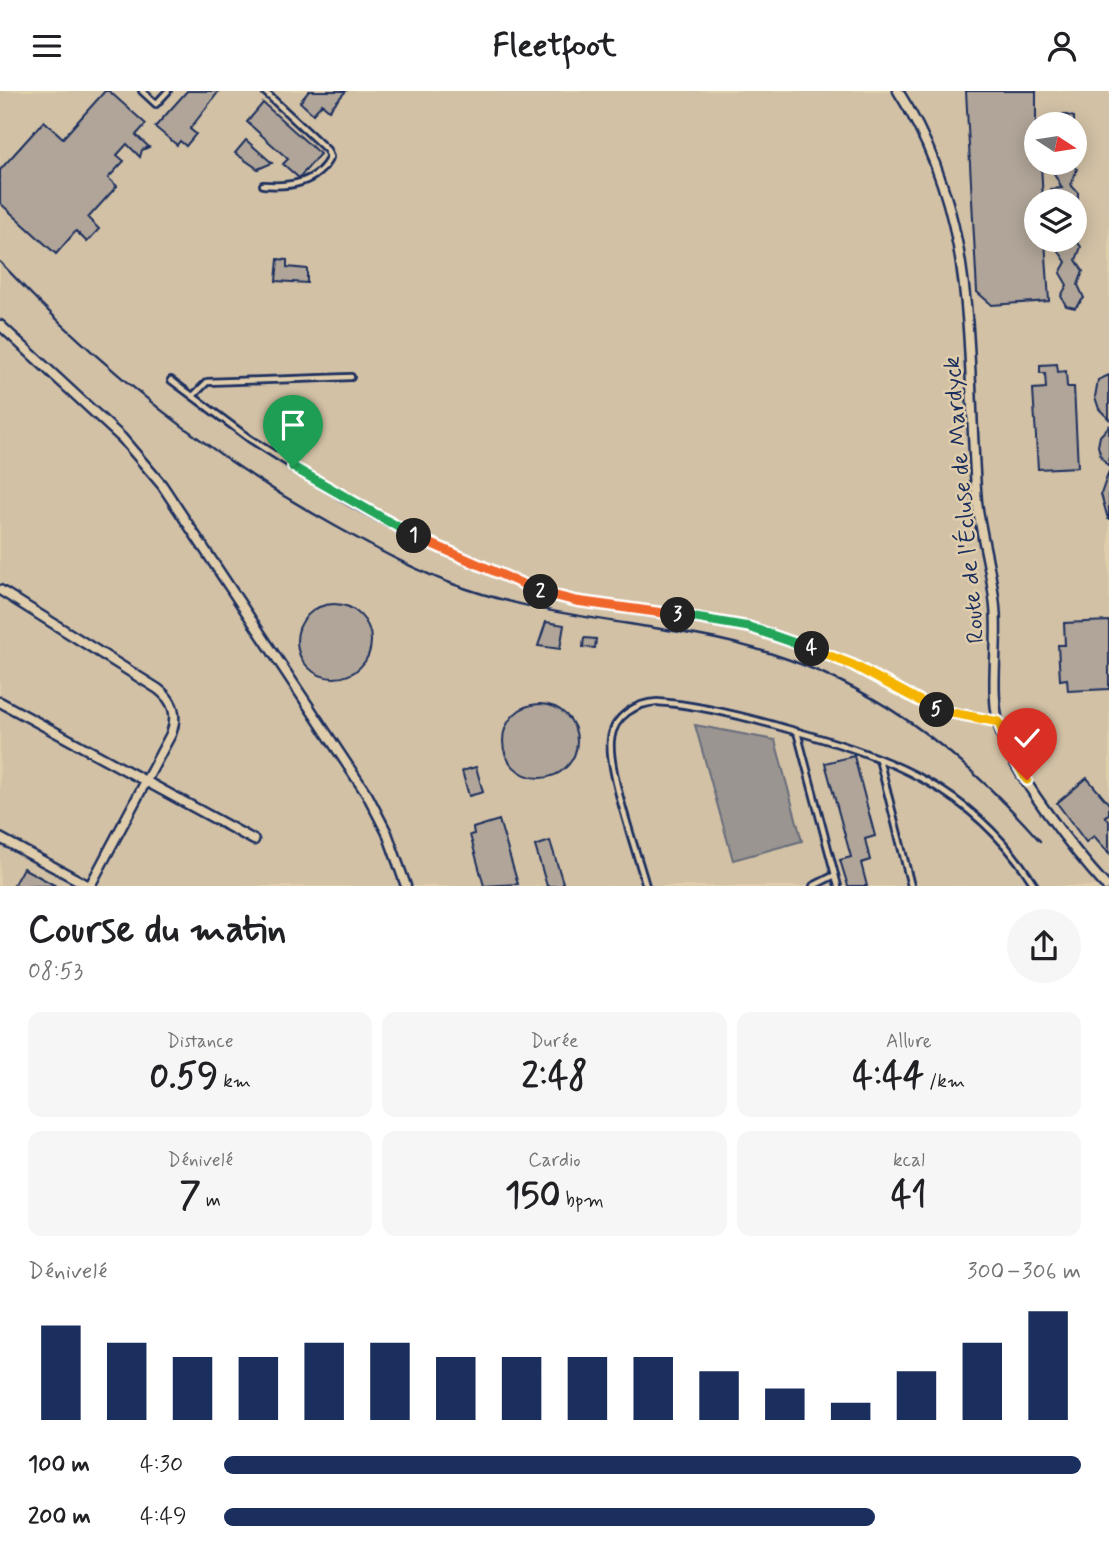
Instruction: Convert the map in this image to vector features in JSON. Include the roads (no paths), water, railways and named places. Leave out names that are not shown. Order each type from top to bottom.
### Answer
[{"type":"street","name":"Route de l'Écluse de Mardyck","points":[[898,91],[918,124],[940,174],[962,257],[978,502],[995,607],[995,683],[999,722],[1007,746],[1027,780],[1073,846],[1106,886]]},
{"type":"street","points":[[0,325],[122,438],[162,485],[368,796],[387,833],[406,886]]},
{"type":"street","points":[[0,590],[158,689],[170,700],[175,713],[173,726],[147,782],[90,886],[0,838]]},
{"type":"street","points":[[0,702],[254,840]]},
{"type":"lane","points":[[142,91],[156,104],[167,91]]},
{"type":"lane","points":[[263,185],[298,184],[309,179],[330,157],[327,150],[264,91]]},
{"type":"lane","points":[[193,397],[207,382],[351,377]]},
{"type":"lane","points":[[171,380],[261,446],[359,507],[411,535],[545,593],[583,603],[749,627],[853,665],[940,711],[999,722]]},
{"type":"lane","points":[[646,886],[611,752],[611,736],[624,714],[642,704],[663,702],[749,718],[796,731],[878,758],[923,779],[978,816],[1011,848],[1035,886]]},
{"type":"lane","points":[[796,731],[838,886]]},
{"type":"lane","points":[[878,758],[911,886]]},
{"type":"lane","points":[[813,886],[835,874]]},
{"type":"railway","points":[[0,262],[76,338],[157,407],[243,470],[335,526],[420,571],[480,593],[541,609],[696,635],[749,647],[798,663],[844,683],[887,707],[966,766],[1040,841]]}]
